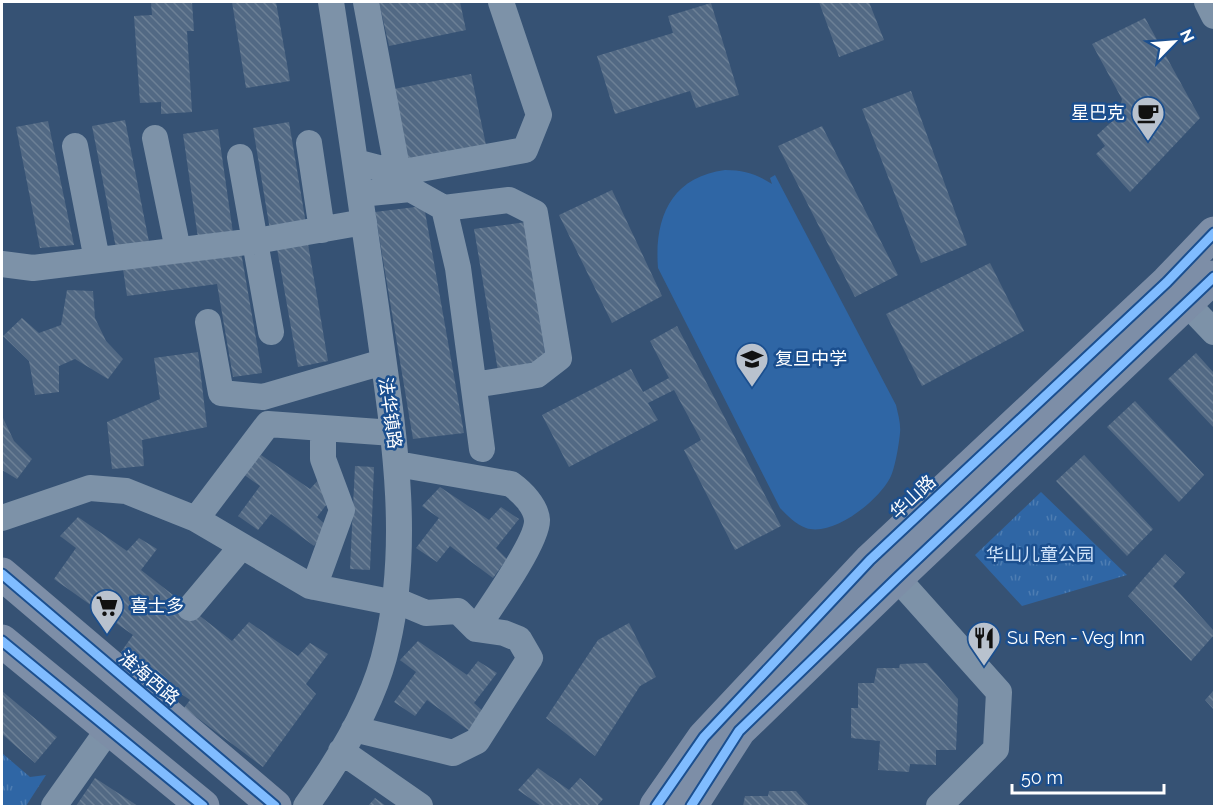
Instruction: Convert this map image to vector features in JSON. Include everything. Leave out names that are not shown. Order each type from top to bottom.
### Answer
[{"type":"main road","name":"华山路","points":[[691,807],[739,731],[897,578],[1177,292],[1215,233]]},
{"type":"main road","name":"华山路","points":[[656,807],[705,737],[870,560],[1177,292],[1215,277]]},
{"type":"main road","name":"淮海西路","points":[[2,574],[275,807]]},
{"type":"main road","points":[[2,640],[203,807]]},
{"type":"street","name":"法华镇路","points":[[306,807],[354,729],[370,696],[387,646],[395,601],[400,533],[397,464],[393,433],[356,162],[331,2]]},
{"type":"street","points":[[366,2],[398,173]]},
{"type":"street","points":[[356,162],[398,173],[525,150],[539,115],[501,2]]},
{"type":"street","points":[[1207,2],[1215,16]]},
{"type":"street","points":[[341,67],[376,60]]},
{"type":"street","points":[[155,138],[178,250]]},
{"type":"street","points":[[309,142],[322,230]]},
{"type":"street","points":[[75,146],[97,260]]},
{"type":"street","points":[[240,157],[271,332]]},
{"type":"street","points":[[360,194],[410,189],[444,208],[509,200],[536,213],[560,358],[537,375],[474,385]]},
{"type":"street","points":[[444,208],[458,268],[482,449]]},
{"type":"street","points":[[2,264],[33,268],[256,241],[364,222]]},
{"type":"street","points":[[1177,292],[1215,332]]},
{"type":"street","points":[[208,322],[221,393],[263,397],[383,362]]},
{"type":"street","points":[[196,519],[268,424],[393,433]]},
{"type":"street","points":[[314,587],[342,510],[323,459],[323,428]]},
{"type":"street","points":[[397,464],[511,484],[525,494],[537,520],[533,538],[477,628]]},
{"type":"street","points":[[2,518],[90,488],[126,491],[196,519],[310,586],[395,601],[426,613],[458,611],[477,628],[504,633],[519,639],[530,658],[477,741],[453,753],[354,729]]},
{"type":"street","points":[[190,608],[242,546]]},
{"type":"street","points":[[897,578],[999,692],[996,749],[939,807]]},
{"type":"street","points":[[54,807],[108,730]]},
{"type":"street","points":[[341,751],[420,807]]},
{"type":"green space","points":[[725,170],[750,173],[772,184],[770,178],[775,175],[896,405],[900,433],[890,478],[876,497],[854,515],[829,527],[806,528],[795,522],[780,508],[658,268],[659,233],[670,203],[691,181],[706,174]]},
{"type":"green space","name":"华山儿童公园","points":[[1041,492],[1127,575],[1022,606],[975,555]]},
{"type":"green space","points":[[2,753],[30,777],[46,775],[26,806],[2,806]]},
{"type":"building","points":[[151,2],[192,2],[194,31],[187,31],[192,112],[161,114],[161,102],[140,103],[134,16],[152,15]]},
{"type":"building","points":[[232,2],[276,2],[290,81],[246,88]]},
{"type":"building","points":[[379,2],[460,2],[466,30],[389,46]]},
{"type":"building","points":[[819,2],[869,2],[884,40],[839,57]]},
{"type":"building","points":[[711,3],[739,95],[696,108],[690,91],[615,114],[597,56],[673,33],[668,16]]},
{"type":"building","points":[[1145,18],[1200,118],[1130,192],[1096,154],[1105,146],[1097,135],[1118,116],[1122,99],[1092,44]]},
{"type":"building","points":[[471,74],[486,145],[408,160],[394,89]]},
{"type":"building","points":[[911,91],[967,245],[921,263],[862,109]]},
{"type":"building","points":[[125,120],[149,242],[116,248],[92,126]]},
{"type":"building","points":[[48,121],[74,245],[40,248],[16,127]]},
{"type":"building","points":[[289,122],[306,224],[270,230],[253,128]]},
{"type":"building","points":[[822,126],[898,275],[855,297],[778,146]]},
{"type":"building","points":[[218,129],[233,233],[198,238],[183,134]]},
{"type":"building","points":[[612,190],[662,296],[612,323],[559,215]]},
{"type":"building","points":[[424,206],[464,433],[413,439],[375,212]]},
{"type":"building","points":[[526,222],[546,362],[498,371],[474,229]]},
{"type":"building","points":[[307,238],[328,361],[298,367],[276,243]]},
{"type":"building","points":[[241,252],[262,373],[233,377],[217,284],[127,296],[123,269]]},
{"type":"building","points":[[990,263],[1024,331],[922,386],[886,314]]},
{"type":"building","points":[[67,290],[93,291],[95,318],[106,341],[123,359],[108,379],[75,359],[59,366],[59,392],[35,395],[29,361],[3,336],[22,318],[39,333],[61,325]]},
{"type":"building","points":[[677,326],[781,526],[735,550],[684,450],[701,440],[674,390],[648,403],[658,420],[569,467],[542,415],[631,369],[643,392],[669,378],[650,341]]},
{"type":"building","points":[[198,352],[207,427],[142,440],[144,466],[112,469],[107,422],[160,399],[154,358]]},
{"type":"building","points":[[1196,353],[1214,373],[1214,428],[1168,379]]},
{"type":"building","points":[[1135,401],[1204,475],[1179,502],[1107,427]]},
{"type":"building","points":[[2,416],[14,441],[32,459],[17,479],[2,470]]},
{"type":"building","points":[[261,455],[310,489],[322,476],[340,487],[317,517],[328,527],[314,546],[271,514],[258,530],[238,516],[260,486],[243,474]]},
{"type":"building","points":[[1084,455],[1153,529],[1127,556],[1056,481]]},
{"type":"building","points":[[355,466],[374,467],[370,570],[350,569]]},
{"type":"building","points":[[440,487],[489,520],[501,507],[519,519],[496,548],[507,559],[493,578],[450,546],[437,562],[416,548],[439,518],[422,506]]},
{"type":"building","points":[[78,517],[127,551],[139,538],[157,549],[141,570],[232,641],[249,622],[298,656],[310,643],[328,654],[306,684],[316,694],[263,767],[184,708],[190,700],[121,652],[133,635],[54,579],[76,548],[60,536]]},
{"type":"building","points":[[1165,554],[1185,573],[1173,586],[1214,631],[1214,635],[1191,661],[1128,596]]},
{"type":"building","points":[[629,623],[656,677],[640,686],[595,756],[546,718],[598,640]]},
{"type":"building","points":[[418,641],[467,675],[478,661],[497,673],[474,703],[485,713],[471,732],[427,700],[415,716],[394,702],[416,672],[400,660]]},
{"type":"building","points":[[927,663],[958,699],[956,750],[936,750],[936,765],[910,764],[909,772],[878,770],[880,741],[851,738],[851,708],[858,708],[858,683],[874,683],[877,668],[899,668],[900,664]]},
{"type":"building","points":[[1214,690],[1214,710],[1205,700]]},
{"type":"building","points":[[2,691],[57,737],[35,763],[2,734]]},
{"type":"building","points":[[538,768],[569,790],[580,778],[603,799],[597,806],[541,806],[518,790]]},
{"type":"building","points":[[95,778],[138,806],[76,806]]},
{"type":"building","points":[[769,791],[796,791],[809,806],[743,806],[745,796],[768,796]]},
{"type":"building","points":[[375,798],[386,806],[368,806]]},
{"type":"cycle path","points":[[656,806],[704,737],[870,560],[1167,282],[1214,233]]},
{"type":"cycle path","points":[[691,806],[739,731],[1214,277]]},
{"type":"cycle path","points":[[2,574],[275,806]]},
{"type":"cycle path","points":[[2,641],[203,806]]},
{"type":"place","name":"星巴克","points":[[1148,142]]},
{"type":"place","name":"复旦中学","points":[[752,388]]},
{"type":"place","name":"喜士多","points":[[107,635]]},
{"type":"place","name":"Su Ren - Veg Inn","points":[[984,667]]}]
